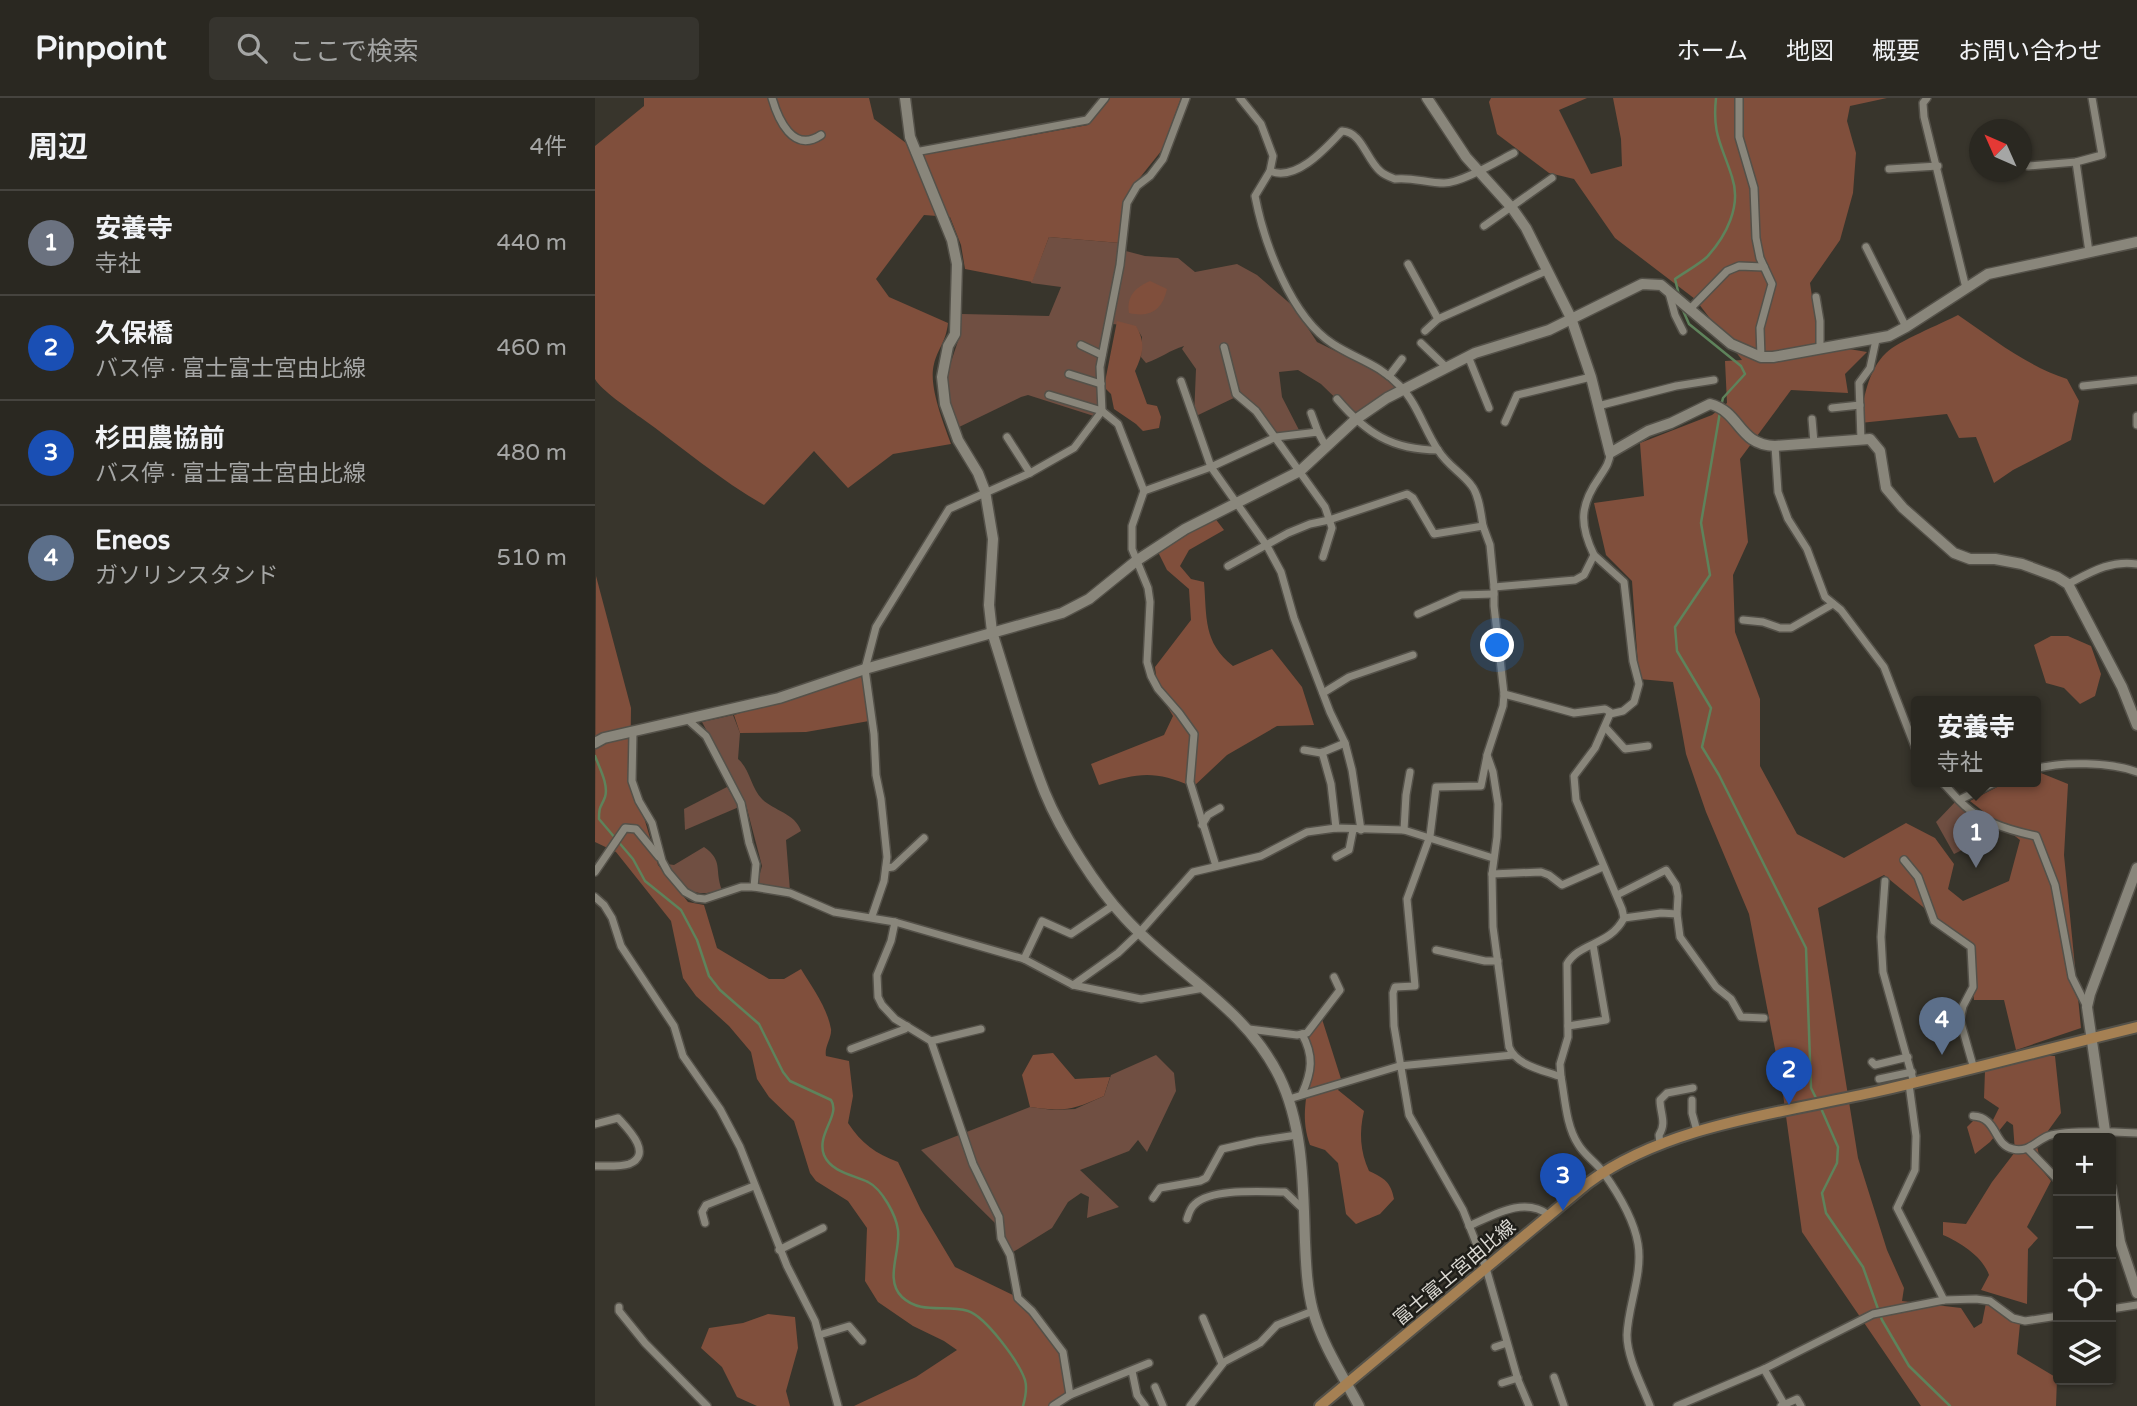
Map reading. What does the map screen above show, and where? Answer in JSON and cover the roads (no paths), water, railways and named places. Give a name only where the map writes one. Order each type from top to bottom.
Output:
[{"type":"main road","name":"富士富士宮由比線","points":[[1320,1406],[1603,1172],[1660,1143],[1697,1131],[1837,1100],[1912,1080],[1974,1069],[2137,1027]]},
{"type":"street","points":[[772,98],[777,117],[790,133],[801,139],[817,138],[821,135]]},
{"type":"street","points":[[905,98],[915,152],[952,240],[957,264],[955,334],[948,346],[942,377],[945,404],[958,440],[978,473],[985,491],[993,539],[989,605],[992,632],[1044,792],[1083,860],[1114,905],[1139,933],[1249,1030],[1278,1074],[1289,1099],[1297,1135],[1306,1266],[1313,1311],[1359,1406]]},
{"type":"street","points":[[915,152],[1087,120],[1105,98]]},
{"type":"street","points":[[872,916],[886,868],[885,833],[865,669],[876,627],[949,509],[1030,473],[1074,448],[1102,411],[1102,355],[1120,265],[1127,203],[1137,186],[1150,176],[1163,159],[1186,98]]},
{"type":"street","points":[[1240,98],[1261,124],[1273,156],[1270,171],[1255,196],[1270,254],[1293,297],[1314,329],[1333,344],[1384,370],[1403,388],[1438,450],[1452,469],[1473,486],[1490,545],[1503,706],[1487,755],[1481,786],[1436,787],[1430,836],[1406,899],[1415,986],[1395,987],[1392,993],[1399,1066],[1409,1115],[1463,1210],[1486,1268],[1526,1405]]},
{"type":"street","points":[[1427,98],[1477,172],[1512,208],[1526,228],[1571,318],[1591,377],[1610,461],[1587,495],[1583,509],[1584,520],[1594,555],[1624,582],[1633,662],[1639,684],[1634,702],[1623,711],[1610,714]]},
{"type":"street","points":[[1739,98],[1739,137],[1754,188],[1756,238],[1772,284],[1760,328],[1761,357]]},
{"type":"street","points":[[1927,98],[1923,103],[1924,117],[1966,288]]},
{"type":"street","points":[[2032,166],[2075,162],[2102,155],[2092,98]]},
{"type":"street","points":[[1270,171],[1286,174],[1317,157],[1342,131],[1350,131],[1356,136],[1381,173],[1395,179],[1447,184],[1514,153]]},
{"type":"street","points":[[2075,162],[2089,252]]},
{"type":"street","points":[[1889,169],[1938,166]]},
{"type":"street","points":[[1484,226],[1552,178]]},
{"type":"street","points":[[595,743],[604,738],[779,698],[865,669],[1069,610],[1089,599],[1136,561],[1185,529],[1300,471],[1355,420],[1403,388],[1468,356],[1549,330],[1642,284],[1661,285],[1731,344],[1761,357],[1876,340],[1906,327],[1988,274],[2137,243]]},
{"type":"street","points":[[1866,247],[1906,327]]},
{"type":"street","points":[[1408,264],[1438,319]]},
{"type":"street","points":[[1688,309],[1734,267],[1764,267]]},
{"type":"street","points":[[1425,331],[1438,319],[1546,271]]},
{"type":"street","points":[[1672,296],[1675,316],[1683,331]]},
{"type":"street","points":[[1816,297],[1820,349]]},
{"type":"street","points":[[1860,440],[1859,383],[1870,368],[1876,340]]},
{"type":"street","points":[[1421,342],[1446,367]]},
{"type":"street","points":[[1081,345],[1102,355]]},
{"type":"street","points":[[1224,348],[1236,394],[1256,411],[1325,508],[1332,528],[1324,557]]},
{"type":"street","points":[[1468,356],[1489,408]]},
{"type":"street","points":[[1389,376],[1402,359]]},
{"type":"street","points":[[1069,374],[1101,384]]},
{"type":"street","points":[[1505,422],[1517,394],[1591,377]]},
{"type":"street","points":[[1598,406],[1676,386],[1714,380]]},
{"type":"street","points":[[2083,386],[2137,380]]},
{"type":"street","points":[[1181,382],[1211,467],[1267,547],[1281,572],[1294,618],[1345,743],[1352,769],[1357,830],[1349,850],[1336,857]]},
{"type":"street","points":[[1049,395],[1102,411],[1118,424],[1144,491],[1132,526],[1132,549],[1148,588],[1150,603],[1147,662],[1158,689],[1194,734],[1190,782],[1216,866]]},
{"type":"street","points":[[1337,399],[1355,420],[1369,431],[1398,446],[1438,450]]},
{"type":"street","points":[[1610,453],[1648,431],[1712,404],[1725,410],[1750,440],[1763,445],[1870,439],[1880,451],[1886,488],[1903,508],[1954,553],[1970,559],[1995,559],[2022,564],[2068,584],[2135,709],[2137,725]]},
{"type":"street","points":[[1832,408],[1860,405]]},
{"type":"street","points":[[1311,413],[1326,447]]},
{"type":"street","points":[[2137,416],[2137,425]]},
{"type":"street","points":[[1812,419],[1814,443]]},
{"type":"street","points":[[1144,491],[1211,467],[1276,437],[1318,432]]},
{"type":"street","points":[[1007,437],[1030,473]]},
{"type":"street","points":[[1775,446],[1778,492],[1808,549],[1825,597],[1841,610],[1884,667],[1911,739]]},
{"type":"street","points":[[1227,566],[1310,524],[1408,495],[1413,498],[1434,534],[1483,526]]},
{"type":"street","points":[[1418,614],[1461,596],[1575,580],[1584,575],[1594,555]]},
{"type":"street","points":[[2068,584],[2103,566],[2116,563],[2137,564]]},
{"type":"street","points":[[1743,621],[1791,628],[1833,604]]},
{"type":"street","points":[[1323,693],[1349,677],[1413,654]]},
{"type":"street","points":[[1504,694],[1574,713],[1605,709],[1610,714]]},
{"type":"street","points":[[1610,714],[1595,748],[1574,776],[1576,800],[1617,895],[1624,918]]},
{"type":"street","points":[[688,720],[706,736],[741,803],[756,864],[754,887]]},
{"type":"street","points":[[1605,727],[1625,749],[1648,746]]},
{"type":"street","points":[[633,732],[632,781],[639,801],[652,823],[662,861]]},
{"type":"street","points":[[1304,750],[1322,752],[1345,743]]},
{"type":"street","points":[[1322,752],[1331,785],[1336,828]]},
{"type":"street","points":[[1487,755],[1493,772],[1498,804],[1492,874],[1493,927],[1509,1047],[1513,1055],[1523,1063],[1561,1077]]},
{"type":"street","points":[[2041,768],[2103,765],[2137,772]]},
{"type":"street","points":[[1405,830],[1410,772]]},
{"type":"street","points":[[1947,787],[1983,819],[2019,833],[2036,836],[2055,885],[2072,977],[2087,1007],[2106,1133]]},
{"type":"street","points":[[1959,800],[1986,787]]},
{"type":"street","points":[[1202,826],[1207,815],[1220,808]]},
{"type":"street","points":[[595,872],[625,828],[636,829],[673,879],[685,892],[696,898],[705,899],[741,887],[790,893],[834,912],[872,916],[1024,959],[1073,985],[1141,999],[1204,988]]},
{"type":"street","points":[[1073,985],[1118,953],[1193,872],[1247,861],[1307,832],[1336,828],[1405,830],[1493,858]]},
{"type":"street","points":[[886,868],[893,867],[924,838]]},
{"type":"street","points":[[1904,860],[1918,877],[1934,921],[1971,947],[1973,987],[1963,1006],[1960,1020],[1974,1069]]},
{"type":"street","points":[[1492,874],[1541,872],[1549,874],[1562,885],[1603,867]]},
{"type":"street","points":[[2087,1007],[2137,868]]},
{"type":"street","points":[[1617,895],[1666,870],[1676,885],[1680,937],[1716,987],[1731,999],[1741,1017],[1764,1018]]},
{"type":"street","points":[[1885,881],[1881,957],[1908,1056],[1916,1136],[1915,1170],[1897,1208],[1944,1300]]},
{"type":"street","points":[[595,897],[612,918],[621,946],[674,1026],[683,1056],[720,1109],[740,1147],[779,1250],[815,1321],[838,1406]]},
{"type":"street","points":[[1024,959],[1042,921],[1071,934],[1114,905]]},
{"type":"street","points":[[1650,1406],[1630,1354],[1627,1335],[1635,1290],[1638,1244],[1627,1211],[1603,1172],[1578,1144],[1571,1127],[1560,1065],[1568,1037],[1567,964],[1572,956],[1605,940],[1624,918],[1661,913],[1677,914]]},
{"type":"street","points":[[895,922],[891,941],[877,975],[878,997],[895,1019],[930,1041],[973,1164],[999,1217],[1001,1238],[1010,1255],[1018,1298],[1032,1311],[1063,1352],[1070,1395]]},
{"type":"street","points":[[1568,1026],[1606,1020],[1593,945]]},
{"type":"street","points":[[1436,950],[1485,961],[1498,961]]},
{"type":"street","points":[[1249,1030],[1307,1033],[1340,990],[1334,977]]},
{"type":"street","points":[[851,1049],[907,1026]]},
{"type":"street","points":[[930,1041],[981,1029]]},
{"type":"street","points":[[1302,1034],[1312,1058],[1310,1077],[1302,1094]]},
{"type":"street","points":[[1289,1099],[1399,1066],[1513,1055]]},
{"type":"street","points":[[1872,1062],[1875,1065],[1908,1056]]},
{"type":"street","points":[[1879,1079],[1912,1080]]},
{"type":"street","points":[[1660,1143],[1659,1135],[1663,1128],[1660,1100],[1667,1093],[1693,1088]]},
{"type":"street","points":[[1692,1100],[1692,1114],[1697,1131]]},
{"type":"street","points":[[1973,1116],[1981,1116],[1989,1121],[2000,1140],[2012,1149],[2028,1149],[2053,1136]]},
{"type":"street","points":[[595,1124],[618,1118],[636,1137],[639,1151],[637,1158],[629,1164],[595,1166]]},
{"type":"street","points":[[2116,1134],[2137,1133]]},
{"type":"street","points":[[1153,1198],[1160,1188],[1206,1178],[1222,1149],[1297,1135]]},
{"type":"street","points":[[2028,1149],[2053,1175]]},
{"type":"street","points":[[705,1223],[702,1212],[706,1205],[754,1186]]},
{"type":"street","points":[[1187,1219],[1192,1206],[1200,1200],[1247,1192],[1285,1192],[1304,1211]]},
{"type":"street","points":[[2112,1196],[2120,1242],[2137,1293]]},
{"type":"street","points":[[1469,1226],[1513,1208],[1540,1208],[1549,1215]]},
{"type":"street","points":[[779,1250],[823,1228]]},
{"type":"street","points":[[2116,1238],[2120,1242]]},
{"type":"street","points":[[1677,1406],[1764,1369],[1873,1314],[1888,1310],[1944,1300],[1990,1301],[2013,1318],[2025,1321],[2053,1317]]},
{"type":"street","points":[[2116,1308],[2137,1305]]},
{"type":"street","points":[[619,1307],[619,1311],[645,1343],[707,1406]]},
{"type":"street","points":[[1190,1406],[1222,1364],[1260,1343],[1277,1325],[1313,1311]]},
{"type":"street","points":[[1203,1318],[1222,1364]]},
{"type":"street","points":[[819,1335],[849,1326],[862,1341]]},
{"type":"street","points":[[1495,1348],[1507,1343]]},
{"type":"street","points":[[1053,1406],[1070,1395],[1149,1363]]},
{"type":"street","points":[[1764,1369],[1782,1405],[1797,1399],[1801,1406]]},
{"type":"street","points":[[1132,1371],[1137,1395],[1145,1406]]},
{"type":"street","points":[[1555,1377],[1564,1406]]},
{"type":"street","points":[[1502,1383],[1518,1378]]},
{"type":"street","points":[[1155,1387],[1163,1406]]},
{"type":"waterway","points":[[1679,295],[1675,279],[1707,257],[1726,230],[1733,210],[1735,188],[1717,131],[1716,98]]},
{"type":"waterway","points":[[1682,308],[1689,324],[1741,366],[1745,374],[1723,398],[1721,406]]},
{"type":"waterway","points":[[1720,412],[1701,523],[1710,575],[1675,627],[1677,651],[1711,708],[1702,747],[1719,775],[1806,948],[1811,1088],[1817,1100]]},
{"type":"waterway","points":[[595,756],[606,787],[599,819],[633,859],[645,881],[681,910],[697,940],[709,976],[720,990],[759,1024],[790,1081],[831,1100],[833,1112],[823,1140],[824,1155],[837,1169],[873,1185],[891,1210],[898,1230],[894,1274],[897,1290],[902,1297],[917,1306],[960,1309],[984,1322],[1022,1372],[1026,1386],[1023,1406]]},
{"type":"waterway","points":[[1820,1106],[1838,1147],[1837,1163],[1822,1193],[1826,1213],[1863,1267],[1882,1320],[1909,1366],[1950,1406]]},
{"type":"place","name":"安養寺","points":[[1976,868]]},
{"type":"place","name":"Eneos","points":[[1942,1055]]},
{"type":"place","name":"久保橋","points":[[1789,1105]]},
{"type":"place","name":"杉田農協前","points":[[1563,1211]]}]
